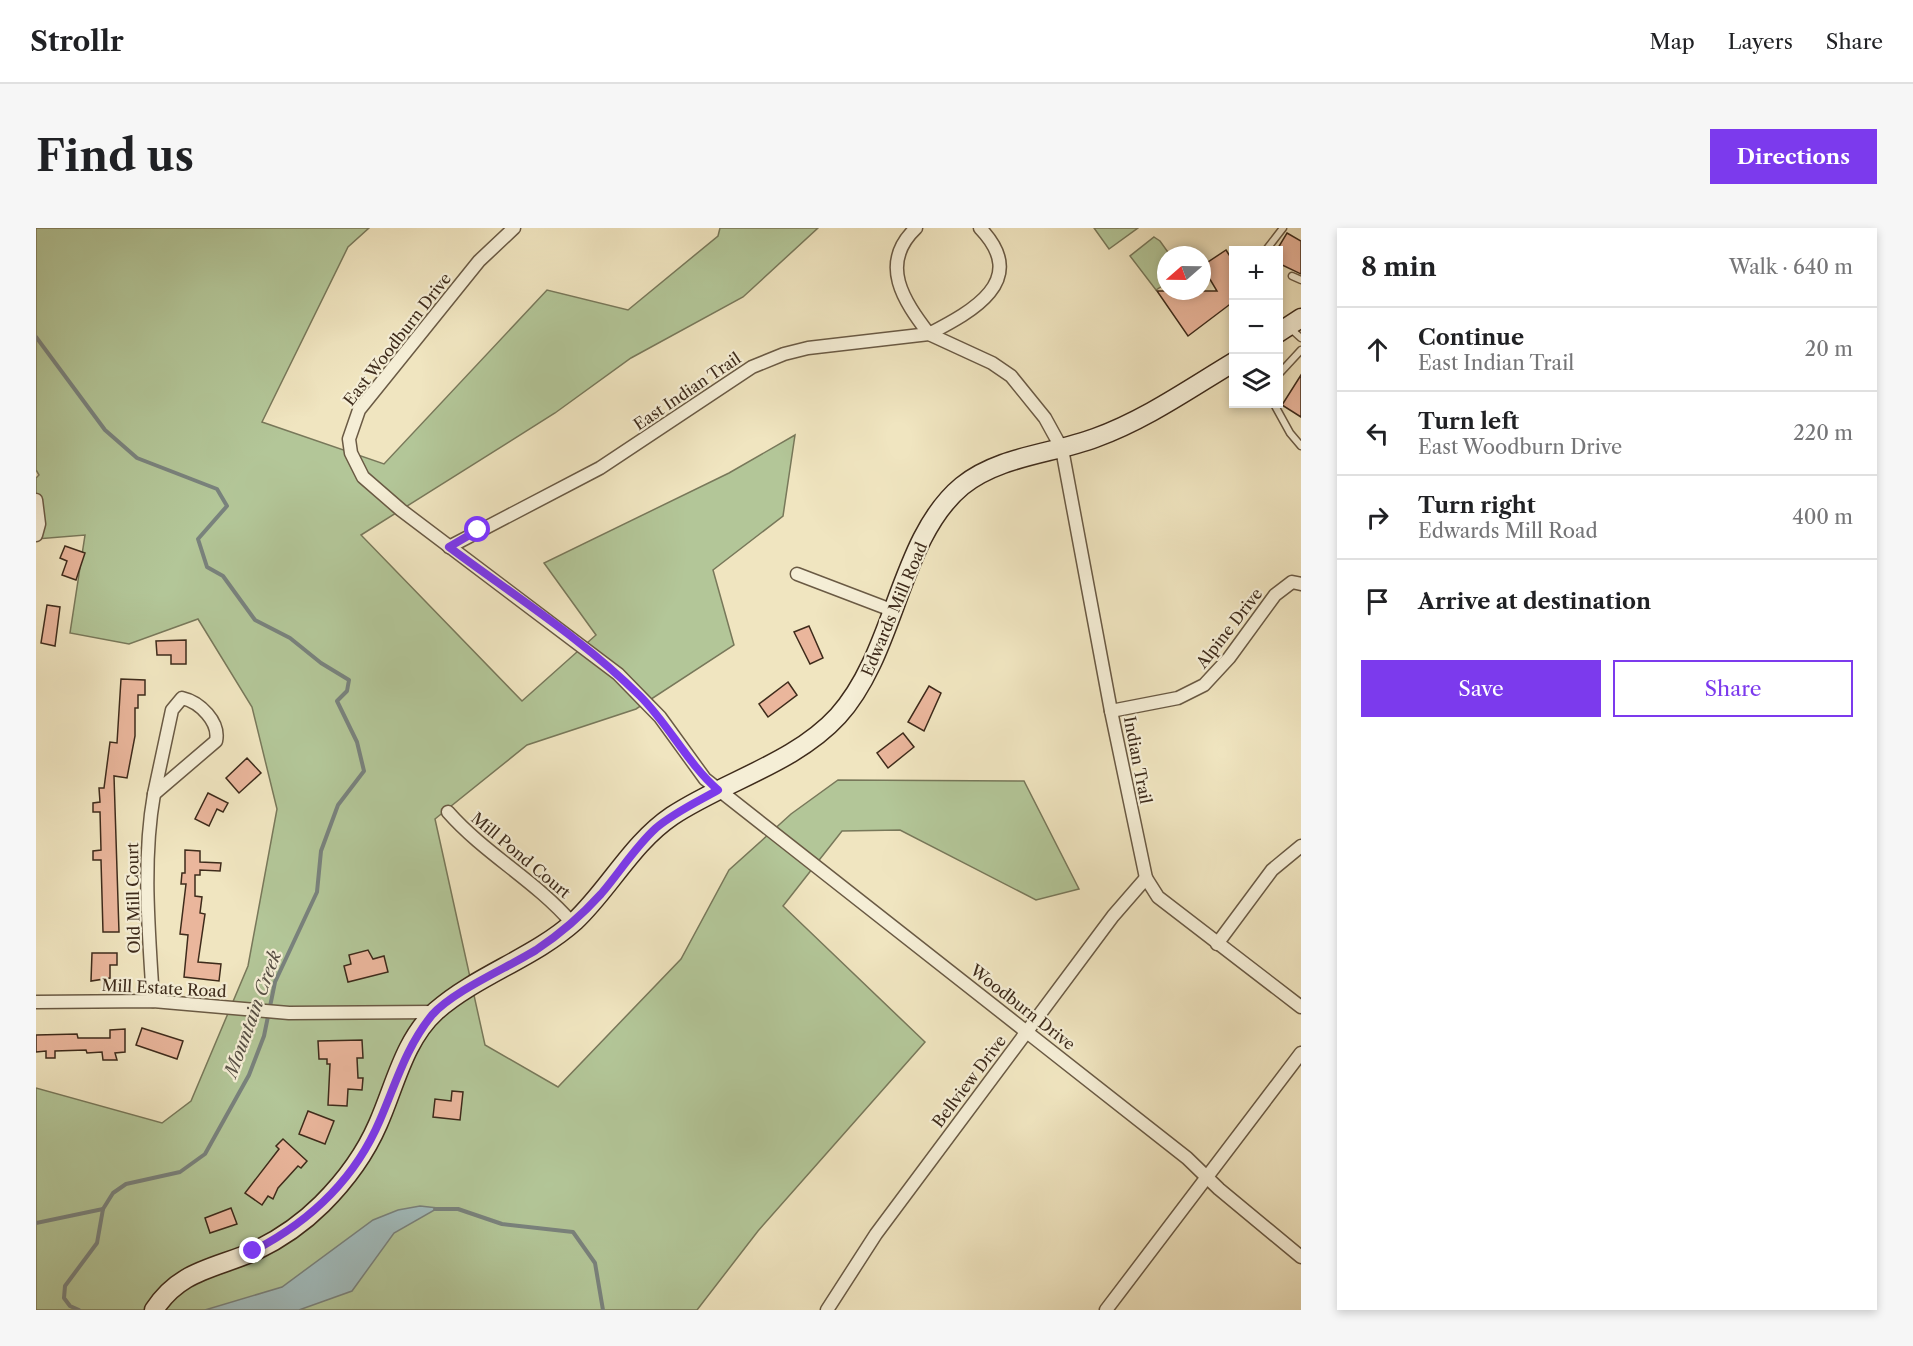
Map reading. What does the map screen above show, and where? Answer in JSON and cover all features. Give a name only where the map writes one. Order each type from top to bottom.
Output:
[{"type":"street","name":"East Woodburn Drive","points":[[514,228],[479,261],[359,410],[351,428],[351,453],[363,477],[449,547],[618,674],[660,717],[705,779],[718,790]]},
{"type":"street","points":[[916,228],[902,245],[896,267],[899,283],[910,309],[929,334],[992,363],[1011,376],[1045,418],[1062,449]]},
{"type":"street","points":[[929,334],[971,312],[981,304],[994,286],[998,271],[996,252],[980,228]]},
{"type":"street","name":"East Indian Trail","points":[[449,547],[600,468],[763,362],[808,348],[929,334]]},
{"type":"street","name":"Edwards Mill Road","points":[[154,1310],[162,1297],[186,1277],[278,1239],[322,1204],[354,1166],[368,1144],[407,1052],[435,1012],[537,949],[572,923],[601,894],[655,829],[675,814],[805,743],[836,718],[866,678],[931,523],[955,492],[994,468],[1062,449],[1135,421],[1229,364]]},
{"type":"street","name":"Indian Trail","points":[[1062,449],[1111,711],[1146,878],[1158,897],[1301,1007]]},
{"type":"street","points":[[36,500],[39,524],[36,535]]},
{"type":"street","points":[[797,574],[894,611]]},
{"type":"street","name":"Alpine Drive","points":[[1111,711],[1178,698],[1204,685],[1229,658],[1275,595],[1292,582],[1301,584]]},
{"type":"street","name":"Old Mill Court","points":[[153,1001],[147,862],[148,825],[154,794],[172,710],[182,698],[190,699],[216,725],[216,741],[154,794]]},
{"type":"street","name":"Woodburn Drive","points":[[718,790],[1187,1158],[1206,1177],[1301,1257]]},
{"type":"street","name":"Mill Pond Court","points":[[448,812],[475,840],[559,908],[572,923]]},
{"type":"street","points":[[1217,944],[1272,870],[1301,846]]},
{"type":"street","name":"Bellview Drive","points":[[827,1310],[876,1234],[1113,916],[1146,878]]},
{"type":"street","name":"Mill Estate Road","points":[[36,1002],[153,1001],[288,1013],[435,1012]]},
{"type":"street","points":[[1106,1310],[1301,1053]]},
{"type":"lane","points":[[1269,246],[1283,228]]},
{"type":"lane","points":[[1293,276],[1301,280]]},
{"type":"lane","points":[[1283,370],[1301,350]]},
{"type":"lane","points":[[1276,408],[1290,434],[1301,446]]},
{"type":"green space","points":[[36,228],[369,228],[348,247],[262,422],[384,464],[547,290],[628,310],[718,236],[720,228],[818,228],[743,297],[631,358],[555,413],[361,535],[522,701],[596,635],[544,563],[729,473],[795,435],[783,516],[713,570],[734,645],[636,709],[527,745],[435,819],[485,1045],[558,1087],[681,959],[729,870],[791,814],[838,780],[1024,781],[1079,889],[1036,900],[900,830],[842,831],[783,906],[925,1042],[758,1231],[697,1310],[36,1310],[36,1088],[162,1123],[191,1101],[248,966],[277,809],[252,707],[198,619],[129,644],[70,633],[85,535],[36,539],[36,478],[39,475],[36,470]]},
{"type":"green space","points":[[1094,228],[1138,228],[1109,249]]},
{"type":"green space","points":[[1154,237],[1160,241],[1164,246],[1157,246],[1157,289],[1156,290],[1130,256]]},
{"type":"water","points":[[420,1206],[438,1208],[394,1233],[352,1291],[299,1310],[205,1310],[282,1287],[373,1220],[398,1210]]},
{"type":"building","points":[[1287,233],[1301,241],[1301,274],[1283,265],[1283,246],[1279,246]]},
{"type":"building","points":[[1226,250],[1229,255],[1229,305],[1188,336],[1163,300],[1211,300],[1211,291],[1217,291],[1211,281],[1211,260]]},
{"type":"building","points":[[1301,375],[1301,417],[1283,403]]},
{"type":"building","points":[[65,546],[85,553],[76,580],[62,575],[67,561],[60,558]]},
{"type":"building","points":[[47,605],[60,607],[55,646],[41,643]]},
{"type":"building","points":[[809,626],[823,658],[810,664],[794,632]]},
{"type":"building","points":[[186,640],[186,664],[171,664],[171,655],[157,655],[156,641]]},
{"type":"building","points":[[121,679],[145,680],[145,695],[138,695],[138,708],[135,708],[135,736],[127,778],[114,776],[119,932],[103,932],[101,860],[93,860],[93,851],[101,850],[100,812],[93,812],[93,803],[100,802],[99,788],[104,788],[110,742],[117,743]]},
{"type":"building","points":[[788,682],[797,695],[768,717],[759,704]]},
{"type":"building","points":[[929,686],[941,693],[924,731],[908,722]]},
{"type":"building","points":[[903,733],[914,747],[888,768],[877,753]]},
{"type":"building","points":[[247,758],[261,773],[239,793],[226,778]]},
{"type":"building","points":[[208,793],[228,803],[223,812],[217,809],[209,826],[195,819]]},
{"type":"building","points":[[185,850],[200,851],[200,862],[221,863],[220,871],[200,870],[200,875],[195,875],[195,896],[202,897],[200,913],[205,914],[198,962],[221,964],[219,981],[184,977],[188,935],[180,934],[186,884],[181,884],[182,873],[185,873]]},
{"type":"building","points":[[368,950],[373,959],[384,956],[388,972],[348,982],[344,966],[351,964],[349,955]]},
{"type":"building","points":[[92,953],[117,953],[117,965],[110,965],[110,978],[91,981]]},
{"type":"building","points":[[142,1028],[183,1041],[177,1059],[136,1045]]},
{"type":"building","points":[[125,1029],[125,1052],[115,1053],[117,1060],[103,1060],[102,1052],[87,1053],[86,1050],[55,1051],[55,1058],[46,1058],[46,1051],[36,1052],[36,1035],[77,1034],[78,1038],[110,1038],[110,1030]]},
{"type":"building","points":[[362,1040],[363,1058],[357,1058],[358,1078],[363,1078],[362,1090],[348,1089],[347,1106],[328,1105],[330,1064],[327,1064],[327,1059],[319,1059],[318,1041]]},
{"type":"building","points":[[452,1091],[463,1092],[460,1120],[433,1117],[435,1099],[451,1101]]},
{"type":"building","points":[[308,1111],[334,1121],[325,1144],[299,1134]]},
{"type":"building","points":[[283,1139],[307,1161],[301,1168],[298,1166],[278,1188],[273,1199],[268,1196],[262,1205],[245,1193],[279,1149],[276,1146]]},
{"type":"building","points":[[231,1208],[237,1224],[210,1233],[205,1218]]},
{"type":"waterway","name":"Mountain Creek","points":[[36,337],[105,430],[137,458],[217,489],[227,506],[198,539],[207,567],[223,576],[255,620],[290,638],[321,663],[349,680],[347,691],[337,701],[357,742],[364,771],[338,805],[321,851],[317,892],[275,982],[264,1036],[249,1075],[205,1154],[180,1172],[126,1184],[113,1193],[103,1209],[97,1243],[65,1286],[64,1298],[70,1306],[79,1310]]},
{"type":"waterway","points":[[36,1223],[103,1209]]},
{"type":"waterway","name":"Mountain Creek","points":[[435,1209],[458,1209],[502,1224],[573,1232],[595,1263],[603,1310]]},
{"type":"route","points":[[253,1251],[278,1239],[308,1217],[337,1188],[354,1166],[380,1120],[407,1052],[418,1033],[435,1012],[458,995],[537,949],[572,923],[601,894],[655,829],[675,814],[718,790],[705,779],[660,717],[618,674],[449,547],[478,530]]}]
